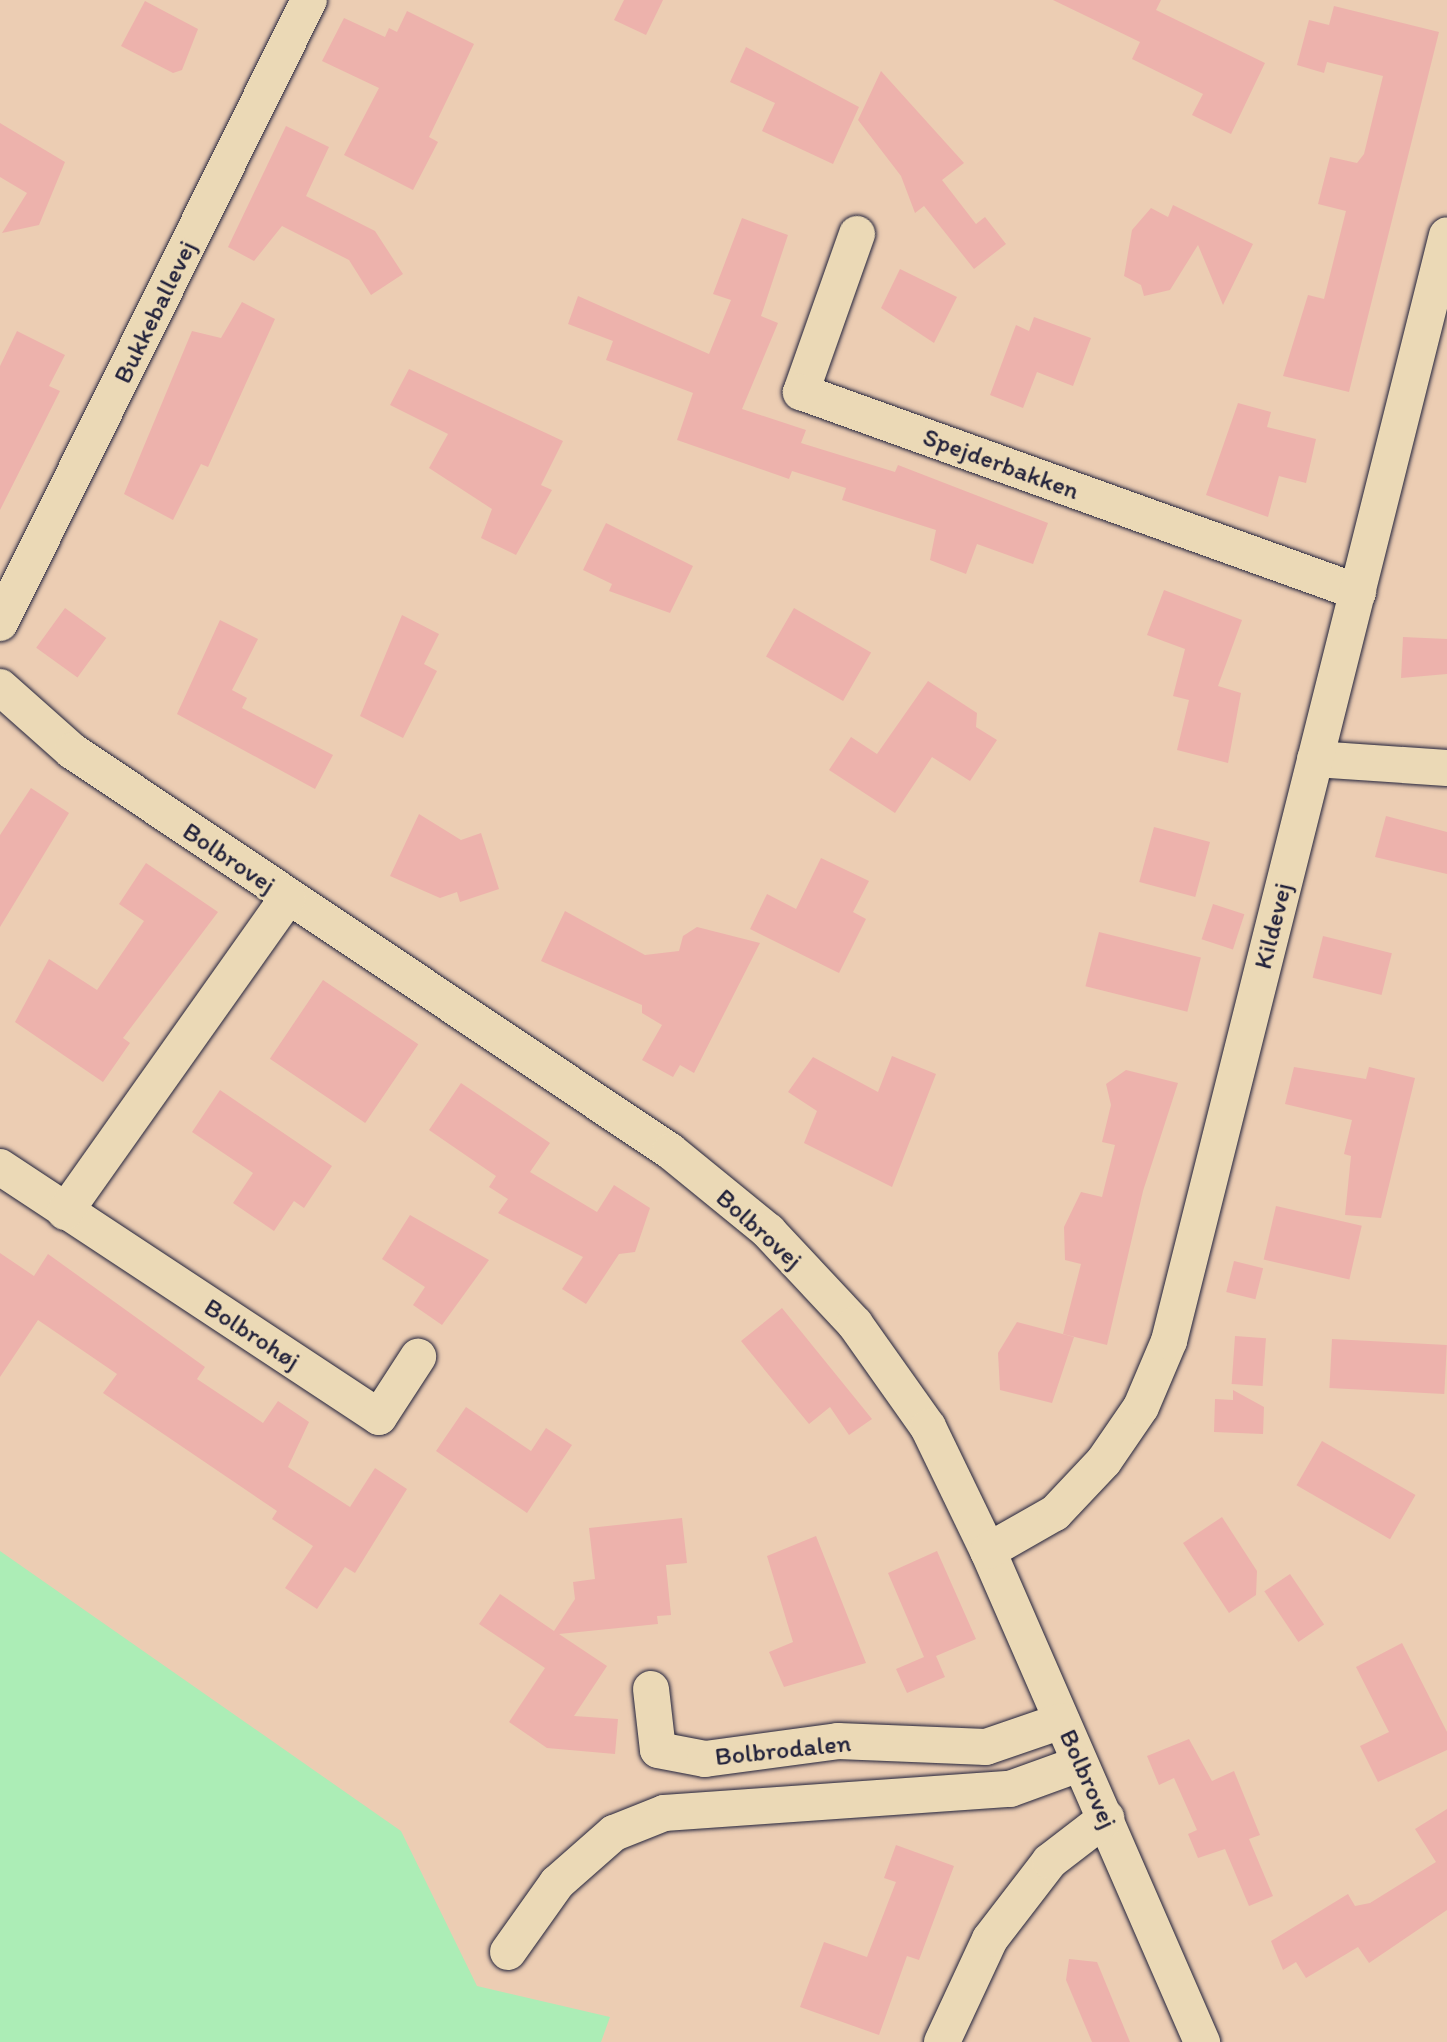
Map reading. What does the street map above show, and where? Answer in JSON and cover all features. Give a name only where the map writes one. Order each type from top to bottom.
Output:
[{"type":"street","name":"Bukkeballevej","points":[[0,623],[309,0]]},
{"type":"street","name":"Spejderbakken","points":[[857,234],[801,392],[1358,592]]},
{"type":"street","name":"Kildevej","points":[[988,1551],[1055,1513],[1104,1461],[1141,1407],[1169,1341],[1447,235]]},
{"type":"street","name":"Bolbrovej","points":[[0,687],[72,751],[287,898],[670,1151],[768,1231],[855,1324],[928,1427],[988,1551],[1202,2042]]},
{"type":"street","points":[[1315,759],[1447,768]]},
{"type":"street","points":[[65,1212],[287,898]]},
{"type":"street","name":"Bolbrohøj","points":[[0,1167],[379,1417],[418,1357]]},
{"type":"street","name":"Bolbrodalen","points":[[651,1689],[658,1750],[705,1759],[838,1741],[986,1747],[1062,1721]]},
{"type":"street","points":[[508,1952],[557,1883],[614,1833],[664,1813],[1010,1789],[1079,1764]]},
{"type":"street","points":[[942,2042],[990,1939],[1050,1861],[1106,1818]]},
{"type":"green space","points":[[0,1551],[401,1831],[477,1986],[610,2017],[601,2042],[0,2042]]},
{"type":"building","points":[[624,0],[663,0],[646,35],[614,20]]},
{"type":"building","points":[[1053,0],[1161,0],[1156,10],[1265,63],[1231,134],[1192,115],[1203,94],[1132,59],[1140,42]]},
{"type":"building","points":[[145,1],[198,29],[182,70],[173,73],[121,46]]},
{"type":"building","points":[[1334,6],[1439,32],[1349,392],[1283,376],[1308,295],[1324,299],[1346,211],[1318,204],[1330,157],[1357,163],[1364,154],[1383,76],[1327,62],[1324,73],[1297,65],[1309,20],[1329,25]]},
{"type":"building","points":[[407,11],[474,44],[429,137],[438,142],[413,190],[344,155],[379,88],[322,61],[344,18],[385,37],[389,28],[397,32]]},
{"type":"building","points":[[746,47],[859,107],[833,164],[762,131],[775,103],[730,82]]},
{"type":"building","points":[[881,71],[964,163],[942,180],[976,224],[985,217],[1006,244],[974,269],[924,206],[915,213],[901,176],[858,120]]},
{"type":"building","points":[[0,123],[65,162],[39,225],[2,233],[27,193],[0,177]]},
{"type":"building","points":[[286,126],[329,147],[306,196],[375,231],[403,274],[371,295],[349,260],[282,226],[254,261],[228,247]]},
{"type":"building","points":[[1173,205],[1253,244],[1223,305],[1198,245],[1170,290],[1144,296],[1141,285],[1124,276],[1132,230],[1151,208],[1168,217]]},
{"type":"building","points":[[742,218],[788,235],[761,316],[778,323],[742,409],[806,430],[801,443],[895,472],[898,465],[1048,523],[1033,564],[977,544],[966,574],[930,560],[936,530],[842,500],[846,488],[792,471],[789,479],[677,440],[693,393],[606,360],[613,341],[568,324],[578,296],[709,354],[731,300],[713,294]]},
{"type":"building","points":[[900,269],[957,297],[934,343],[881,308]]},
{"type":"building","points":[[242,302],[275,319],[208,467],[201,464],[173,520],[124,494],[192,331],[221,338]]},
{"type":"building","points":[[1034,317],[1091,338],[1073,386],[1037,372],[1023,408],[990,395],[1016,325],[1029,331]]},
{"type":"building","points":[[17,331],[65,355],[49,386],[60,391],[0,510],[0,366]]},
{"type":"building","points":[[409,369],[563,441],[541,485],[552,490],[516,555],[481,538],[492,509],[429,468],[448,434],[390,405]]},
{"type":"building","points":[[1238,403],[1271,412],[1267,427],[1316,439],[1306,483],[1279,476],[1268,517],[1206,495]]},
{"type":"building","points":[[606,523],[693,566],[670,613],[609,591],[612,584],[583,570]]},
{"type":"building","points":[[1164,590],[1242,620],[1218,686],[1241,693],[1228,763],[1177,750],[1189,700],[1173,696],[1185,649],[1147,635]]},
{"type":"building","points":[[65,608],[106,638],[77,678],[36,648]]},
{"type":"building","points":[[794,608],[871,652],[843,701],[766,656]]},
{"type":"building","points":[[402,615],[439,634],[424,664],[437,671],[403,738],[360,716]]},
{"type":"building","points":[[220,620],[258,639],[232,690],[247,698],[242,708],[333,755],[315,789],[177,714]]},
{"type":"building","points":[[1403,637],[1447,639],[1447,674],[1401,678]]},
{"type":"building","points":[[928,681],[977,713],[976,727],[997,740],[970,781],[932,757],[895,813],[829,770],[851,737],[877,754]]},
{"type":"building","points":[[31,788],[69,813],[0,927],[0,835]]},
{"type":"building","points":[[419,814],[461,840],[481,833],[499,889],[460,902],[457,892],[440,898],[390,876]]},
{"type":"building","points":[[1386,816],[1447,832],[1447,874],[1375,857]]},
{"type":"building","points":[[1154,827],[1210,842],[1195,897],[1139,882]]},
{"type":"building","points":[[821,858],[869,881],[853,912],[866,919],[839,973],[750,929],[767,894],[796,909]]},
{"type":"building","points":[[146,863],[218,912],[123,1038],[130,1043],[103,1082],[15,1022],[49,959],[97,990],[144,921],[119,904]]},
{"type":"building","points":[[1213,904],[1244,914],[1233,949],[1202,939]]},
{"type":"building","points":[[565,911],[645,955],[679,951],[683,936],[697,927],[760,943],[694,1073],[680,1065],[673,1077],[642,1060],[662,1025],[642,1013],[642,1005],[541,961]]},
{"type":"building","points":[[1099,932],[1201,957],[1187,1012],[1085,986]]},
{"type":"building","points":[[1323,936],[1392,953],[1381,995],[1313,978]]},
{"type":"building","points":[[323,980],[418,1044],[365,1123],[270,1059]]},
{"type":"building","points":[[892,1056],[936,1074],[892,1187],[804,1143],[817,1111],[788,1092],[813,1057],[878,1092]]},
{"type":"building","points":[[1294,1067],[1366,1079],[1369,1067],[1415,1078],[1381,1218],[1345,1215],[1351,1156],[1344,1154],[1352,1120],[1285,1104]]},
{"type":"building","points":[[1126,1070],[1178,1083],[1143,1191],[1107,1345],[1063,1334],[1081,1264],[1065,1260],[1064,1227],[1081,1192],[1102,1197],[1115,1145],[1102,1142],[1111,1105],[1106,1084]]},
{"type":"building","points":[[461,1083],[550,1143],[530,1172],[597,1212],[614,1185],[650,1208],[635,1252],[619,1254],[586,1304],[562,1289],[583,1257],[498,1213],[508,1199],[489,1187],[496,1176],[429,1130]]},
{"type":"building","points":[[220,1090],[332,1166],[304,1208],[294,1201],[274,1231],[233,1203],[253,1173],[192,1132]]},
{"type":"building","points":[[1276,1206],[1362,1226],[1349,1279],[1264,1260]]},
{"type":"building","points":[[410,1215],[489,1260],[442,1325],[413,1305],[425,1287],[382,1259]]},
{"type":"building","points":[[0,1253],[34,1276],[48,1254],[205,1367],[197,1379],[263,1423],[278,1401],[309,1422],[288,1467],[350,1507],[375,1468],[407,1489],[355,1573],[345,1567],[317,1609],[285,1588],[313,1546],[272,1519],[277,1511],[103,1393],[117,1374],[38,1320],[0,1377]]},
{"type":"building","points":[[1234,1261],[1263,1268],[1255,1299],[1226,1292]]},
{"type":"building","points":[[782,1308],[872,1419],[849,1435],[830,1407],[809,1424],[741,1341]]},
{"type":"building","points":[[1017,1322],[1074,1337],[1052,1403],[1000,1390],[998,1353]]},
{"type":"building","points":[[1235,1336],[1266,1338],[1263,1386],[1232,1384]]},
{"type":"building","points":[[1332,1339],[1447,1345],[1444,1394],[1329,1388]]},
{"type":"building","points":[[1233,1390],[1264,1407],[1263,1434],[1214,1432],[1215,1399],[1233,1400]]},
{"type":"building","points":[[466,1407],[531,1451],[546,1428],[572,1445],[527,1513],[436,1451]]},
{"type":"building","points":[[1322,1441],[1416,1495],[1390,1539],[1296,1485]]},
{"type":"building","points":[[1222,1517],[1257,1571],[1256,1595],[1229,1613],[1183,1543]]},
{"type":"building","points":[[682,1518],[687,1563],[666,1565],[671,1615],[657,1616],[658,1624],[559,1634],[607,1666],[574,1716],[618,1719],[615,1754],[547,1748],[509,1722],[545,1668],[479,1624],[500,1594],[554,1631],[575,1599],[573,1582],[595,1579],[589,1528]]},
{"type":"building","points":[[816,1536],[866,1663],[784,1687],[769,1652],[793,1642],[767,1556]]},
{"type":"building","points":[[937,1551],[976,1639],[936,1656],[945,1677],[907,1693],[896,1669],[924,1657],[888,1573]]},
{"type":"building","points":[[1290,1574],[1324,1625],[1298,1642],[1264,1591]]},
{"type":"building","points":[[1402,1643],[1447,1732],[1447,1750],[1378,1782],[1360,1746],[1389,1732],[1356,1667]]},
{"type":"building","points":[[1189,1739],[1212,1781],[1234,1771],[1260,1835],[1249,1839],[1273,1896],[1249,1906],[1225,1849],[1198,1858],[1188,1834],[1197,1830],[1174,1778],[1159,1785],[1147,1756]]},
{"type":"building","points":[[1447,1809],[1447,1910],[1369,1963],[1358,1947],[1306,1978],[1296,1962],[1283,1970],[1271,1941],[1348,1894],[1355,1906],[1370,1903],[1436,1862],[1415,1829]]},
{"type":"building","points":[[896,1845],[954,1866],[919,1960],[907,1956],[879,2035],[800,2007],[824,1942],[867,1957],[896,1882],[884,1878]]},
{"type":"building","points":[[1069,1959],[1097,1962],[1130,2042],[1092,2042],[1066,1980]]}]
